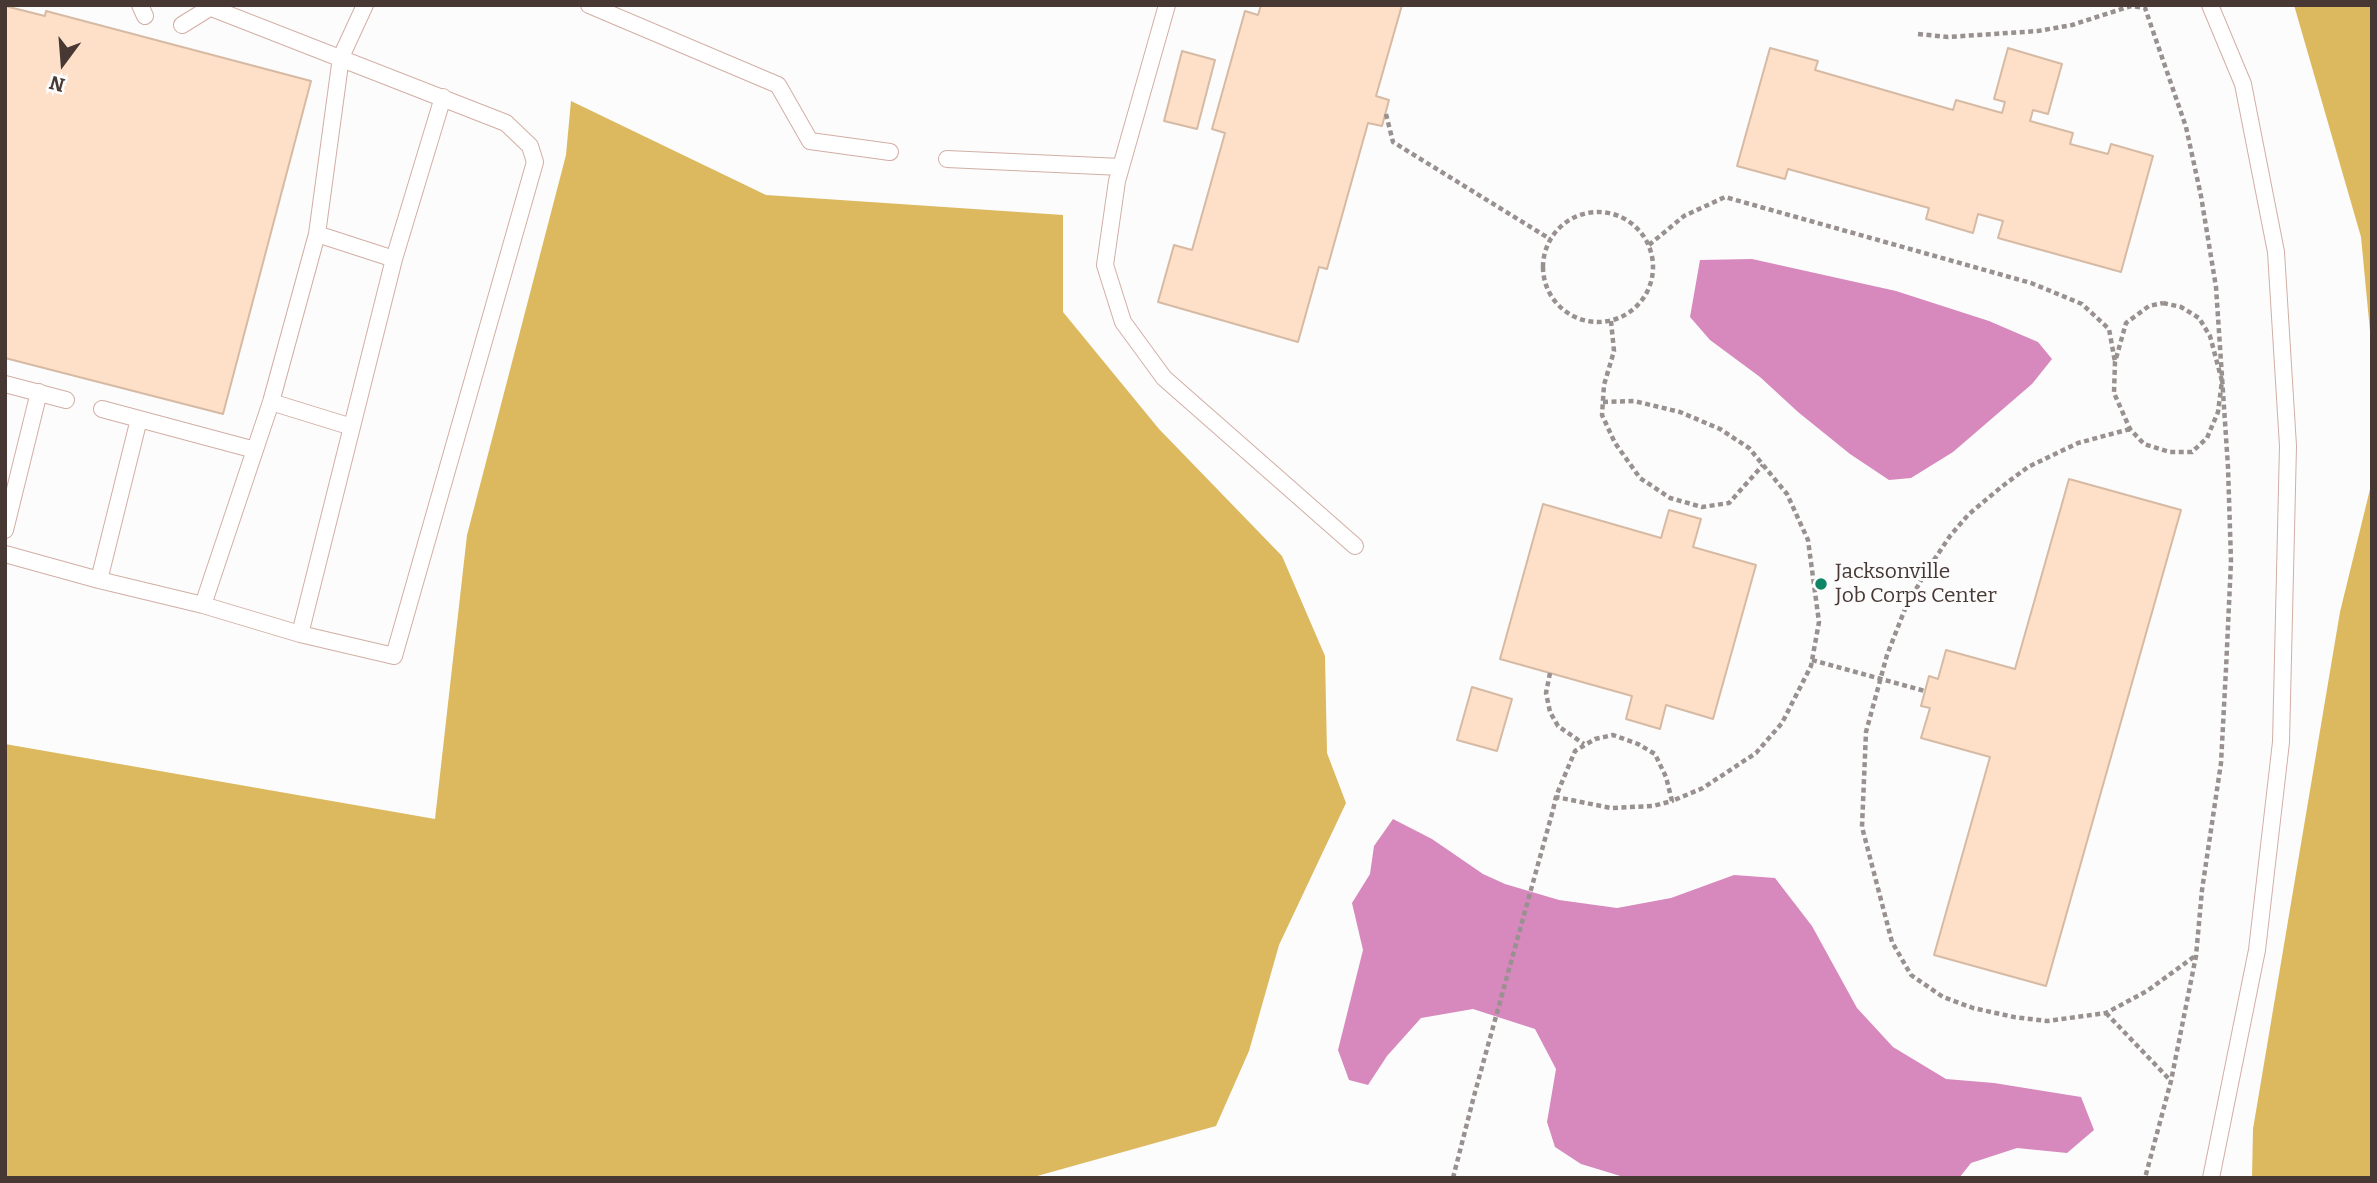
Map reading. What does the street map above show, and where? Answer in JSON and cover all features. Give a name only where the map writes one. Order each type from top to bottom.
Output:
[{"type":"lane","points":[[203,606],[271,402],[317,234],[341,57],[365,5]]},
{"type":"lane","points":[[589,5],[629,13],[778,85],[810,141],[890,152]]},
{"type":"lane","points":[[1167,5],[1121,167],[1105,265],[1123,322],[1164,378],[1355,546]]},
{"type":"lane","points":[[2210,5],[2243,84],[2276,252],[2288,446],[2281,743],[2257,950],[2211,1178]]},
{"type":"lane","points":[[5,554],[300,634],[394,656],[535,162],[530,146],[506,123],[207,6],[182,25]]},
{"type":"lane","points":[[300,634],[394,259],[443,97]]},
{"type":"lane","points":[[947,159],[1121,167]]},
{"type":"lane","points":[[317,234],[394,259]]},
{"type":"lane","points":[[5,384],[66,400]]},
{"type":"lane","points":[[5,530],[39,393]]},
{"type":"lane","points":[[271,402],[352,427]]},
{"type":"lane","points":[[102,409],[254,450]]},
{"type":"lane","points":[[99,580],[139,419]]},
{"type":"path","points":[[1918,34],[1948,37],[2038,31],[2072,25],[2131,6],[2145,8],[2186,127],[2201,196],[2216,287],[2228,467],[2231,561],[2221,763],[2202,890],[2196,956],[2171,1081],[2145,1178]]},
{"type":"path","points":[[1385,114],[1393,142],[1550,239]]},
{"type":"path","points":[[1649,245],[1684,216],[1725,197],[2031,283],[2082,304],[2109,329],[2115,362],[2114,393],[2130,429],[2144,444],[2170,452],[2192,452],[2207,438],[2218,412],[2222,381],[2210,336],[2199,317],[2181,307],[2163,303],[2149,306],[2126,323],[2115,362]]},
{"type":"path","points":[[1595,212],[1613,214],[1630,222],[1643,234],[1649,245],[1654,268],[1651,286],[1642,302],[1628,314],[1611,321],[1593,322],[1575,317],[1560,307],[1549,292],[1543,275],[1544,256],[1550,239],[1562,225],[1577,215],[1595,212]]},
{"type":"path","points":[[1611,321],[1614,351],[1605,384],[1602,415],[1615,443],[1640,478],[1670,498],[1702,507],[1730,503],[1763,465]]},
{"type":"path","points":[[1556,797],[1611,808],[1653,806],[1703,788],[1756,753],[1782,723],[1812,660],[1819,622],[1808,540],[1787,494],[1749,448],[1720,429],[1680,412],[1634,401],[1603,401]]},
{"type":"path","points":[[2130,429],[2078,443],[2028,467],[1968,515],[1950,536],[1905,609],[1880,678],[1866,732],[1862,827],[1892,942],[1911,975],[1942,997],[1973,1009],[2047,1021],[2106,1013],[2147,991],[2196,956]]},
{"type":"path","points":[[1812,660],[1925,691]]},
{"type":"path","points":[[1550,673],[1546,693],[1550,712],[1558,726],[1584,744]]},
{"type":"path","points":[[1453,1178],[1556,797],[1576,751],[1595,738],[1613,735],[1638,744],[1654,754],[1667,777],[1672,801]]},
{"type":"path","points":[[2106,1013],[2171,1081]]},
{"type":"shaded area","points":[[2294,5],[2372,5],[2372,352],[2361,237]]},
{"type":"shaded area","points":[[571,101],[766,195],[1063,215],[1063,312],[1159,429],[1282,556],[1325,656],[1327,753],[1346,803],[1279,945],[1249,1051],[1216,1126],[1030,1178],[5,1178],[5,744],[435,819],[467,535],[566,155]]},
{"type":"shaded area","points":[[1752,259],[1896,291],[1989,321],[2038,342],[2052,359],[2032,384],[1953,452],[1911,478],[1889,480],[1850,454],[1760,377],[1710,340],[1690,317],[1700,260]]},
{"type":"shaded area","points":[[2372,481],[2372,1178],[2252,1178],[2253,1129],[2340,612]]},
{"type":"shaded area","points":[[1393,819],[1432,839],[1483,874],[1505,884],[1559,900],[1617,908],[1671,898],[1734,875],[1775,878],[1812,926],[1857,1008],[1893,1047],[1946,1079],[1994,1083],[2081,1097],[2094,1130],[2067,1153],[2017,1148],[1971,1163],[1959,1178],[1627,1178],[1581,1164],[1555,1147],[1547,1122],[1556,1069],[1535,1029],[1473,1009],[1421,1018],[1387,1056],[1368,1085],[1349,1080],[1338,1050],[1363,950],[1352,903],[1370,874],[1374,846]]},
{"type":"building","points":[[1261,5],[1402,5],[1376,96],[1389,100],[1382,126],[1368,123],[1327,269],[1319,267],[1298,342],[1158,302],[1174,245],[1192,250],[1225,133],[1212,129],[1245,11],[1258,15]]},
{"type":"building","points":[[5,6],[45,16],[46,11],[311,81],[223,414],[5,358]]},
{"type":"building","points":[[1770,48],[1818,61],[1815,70],[1953,110],[1956,100],[2002,113],[2005,102],[1994,99],[2008,48],[2062,64],[2048,114],[2033,110],[2030,121],[2073,133],[2070,144],[2108,154],[2111,144],[2153,156],[2121,272],[1998,238],[2003,221],[1978,214],[1973,233],[1926,219],[1929,208],[1788,169],[1785,179],[1737,166]]},
{"type":"building","points":[[1182,51],[1215,60],[1197,129],[1164,121]]},
{"type":"building","points":[[2069,479],[2181,510],[2046,986],[1934,955],[1990,757],[1921,738],[1930,708],[1921,706],[1929,676],[1938,679],[1946,650],[2015,669]]},
{"type":"building","points":[[1543,504],[1661,538],[1669,510],[1701,519],[1693,547],[1756,565],[1713,719],[1666,705],[1660,729],[1626,719],[1632,696],[1500,659]]},
{"type":"building","points":[[1472,687],[1512,699],[1497,751],[1457,740]]},
{"type":"place","name":"Jacksonville Job Corps Center","points":[[1821,584]]}]
